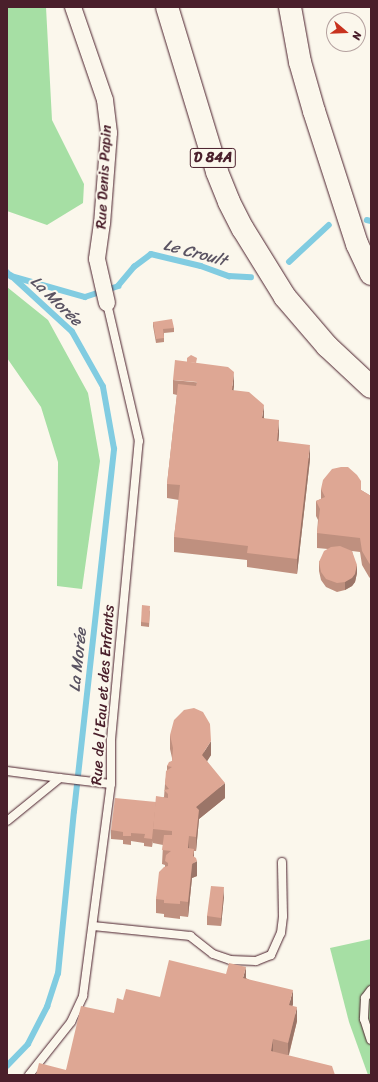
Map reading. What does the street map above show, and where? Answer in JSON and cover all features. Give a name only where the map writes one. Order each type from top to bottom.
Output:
[{"type":"main road","name":"D 84A","points":[[166,7],[217,172],[229,202],[243,229],[285,297],[327,346],[371,387]]},
{"type":"main road","points":[[290,7],[300,62],[314,112],[357,244],[371,274]]},
{"type":"street","name":"Rue Denis Papin","points":[[73,7],[105,100],[109,133],[102,223],[97,259],[107,303]]},
{"type":"lane","name":"Rue de l'Eau et des Enfants","points":[[29,1075],[71,1022],[83,996],[111,784],[111,740],[140,440],[107,303]]},
{"type":"lane","points":[[7,771],[111,784]]},
{"type":"lane","points":[[7,821],[60,778]]},
{"type":"lane","points":[[93,926],[190,936],[213,954],[230,960],[256,961],[271,955],[280,933],[283,916],[282,862]]},
{"type":"lane","points":[[371,990],[365,998],[364,1019],[371,1040]]},
{"type":"green space","points":[[7,7],[46,7],[52,120],[84,184],[83,203],[47,225],[7,211]]},
{"type":"green space","points":[[7,287],[48,320],[88,393],[100,461],[82,589],[57,586],[58,462],[41,407],[7,358]]},
{"type":"green space","points":[[371,939],[371,1075],[368,1075],[349,1022],[330,948]]},
{"type":"building","points":[[172,319],[174,328],[163,329],[164,338],[156,339],[153,322]]},
{"type":"building","points":[[191,355],[197,358],[196,363],[187,362],[187,358]]},
{"type":"building","points":[[175,360],[228,367],[234,372],[232,390],[249,392],[264,405],[262,418],[279,420],[277,441],[310,445],[297,559],[247,553],[248,546],[174,537],[180,485],[167,484],[178,384],[196,386],[197,382],[173,380]]},
{"type":"building","points":[[348,467],[357,475],[361,481],[361,490],[371,496],[371,565],[362,551],[360,538],[317,533],[320,509],[316,501],[325,497],[321,489],[323,480],[332,469]]},
{"type":"building","points":[[340,546],[352,551],[357,565],[355,574],[352,578],[345,582],[337,583],[326,579],[321,572],[319,562],[324,551],[331,547]]},
{"type":"building","points":[[142,605],[150,606],[149,623],[141,622]]},
{"type":"building","points":[[194,708],[203,712],[210,724],[211,741],[202,755],[225,783],[196,807],[199,810],[196,837],[189,836],[188,848],[194,849],[193,856],[197,861],[192,864],[188,902],[180,901],[180,904],[164,903],[164,900],[156,899],[159,872],[164,867],[168,866],[168,863],[165,861],[166,855],[171,851],[162,850],[164,835],[172,835],[172,831],[153,829],[156,796],[168,798],[168,794],[164,790],[169,789],[165,784],[166,771],[172,767],[167,766],[169,762],[172,761],[173,748],[170,735],[174,720],[184,710]]},
{"type":"building","points":[[115,798],[156,802],[152,839],[144,838],[145,834],[131,833],[131,836],[123,836],[123,832],[111,830]]},
{"type":"building","points":[[211,886],[224,887],[221,918],[207,916]]},
{"type":"building","points":[[169,960],[226,974],[229,963],[246,967],[243,978],[293,990],[289,1005],[297,1007],[288,1043],[273,1039],[271,1051],[332,1066],[335,1075],[36,1075],[39,1063],[66,1070],[81,1006],[114,1013],[117,998],[123,1000],[126,989],[160,997]]},
{"type":"waterway","name":"Le Croult","points":[[367,220],[371,221]]},
{"type":"waterway","name":"Le Croult","points":[[289,262],[329,225]]},
{"type":"waterway","name":"Le Croult","points":[[7,272],[11,276],[85,297],[118,286],[134,267],[151,254],[201,266],[229,276],[251,277]]},
{"type":"waterway","name":"La Morée","points":[[7,1066],[28,1044],[47,1007],[58,974],[74,812],[114,449],[103,387],[72,332],[11,276]]}]
